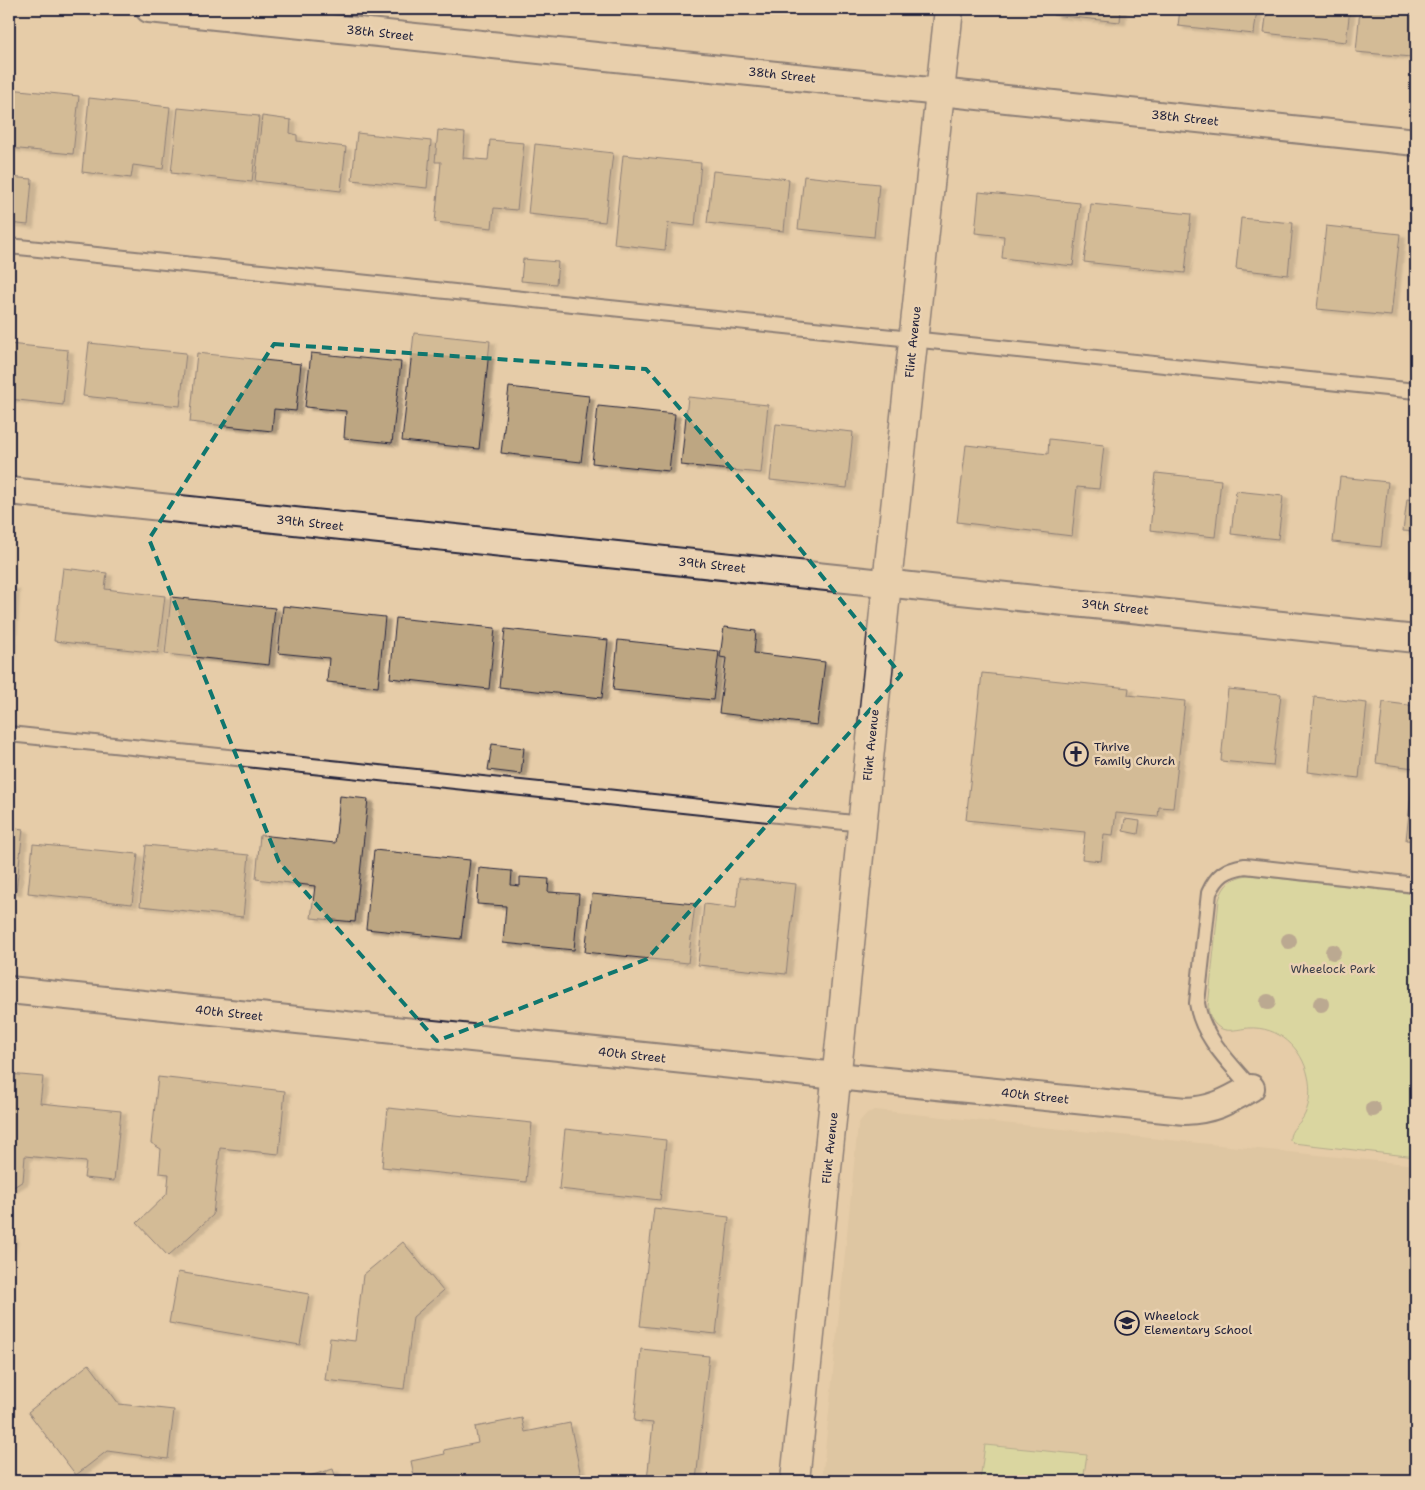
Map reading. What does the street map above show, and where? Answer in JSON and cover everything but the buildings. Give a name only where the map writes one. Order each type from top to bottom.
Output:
[{"type":"street","name":"38th Street","points":[[149,9],[1416,142]]},
{"type":"street","name":"Flint Avenue","points":[[795,1481],[949,9]]},
{"type":"street","name":"39th Street","points":[[9,491],[1416,639]]},
{"type":"street","name":"40th Street","points":[[9,990],[837,1076],[1186,1110],[1202,1110],[1225,1103],[1251,1088]]},
{"type":"lane","points":[[9,246],[1416,391]]},
{"type":"lane","points":[[9,734],[863,824]]},
{"type":"lane","points":[[1251,1088],[1214,1042],[1198,1014],[1197,1003],[1209,893],[1214,880],[1232,868],[1245,866],[1416,885]]},
{"type":"highlighted area","points":[[274,344],[646,369],[798,546],[901,675],[647,959],[437,1041],[279,862],[149,539]]},
{"type":"shaded area","name":"Wheelock Elementary School","points":[[875,1110],[1416,1165],[1416,1481],[822,1481],[858,1125],[867,1113]]},
{"type":"green space","name":"Wheelock Park","points":[[1248,875],[1416,894],[1416,1157],[1293,1143],[1290,1140],[1291,1133],[1303,1118],[1310,1096],[1310,1086],[1305,1066],[1295,1048],[1279,1035],[1270,1031],[1259,1028],[1225,1030],[1216,1025],[1212,1020],[1208,1007],[1219,900],[1223,890],[1229,883],[1237,878]]},
{"type":"green space","points":[[985,1445],[1087,1455],[1083,1481],[980,1481]]},
{"type":"place","name":"Thrive Family Church","points":[[1076,754]]},
{"type":"place","name":"Wheelock Elementary School","points":[[1127,1323]]}]
